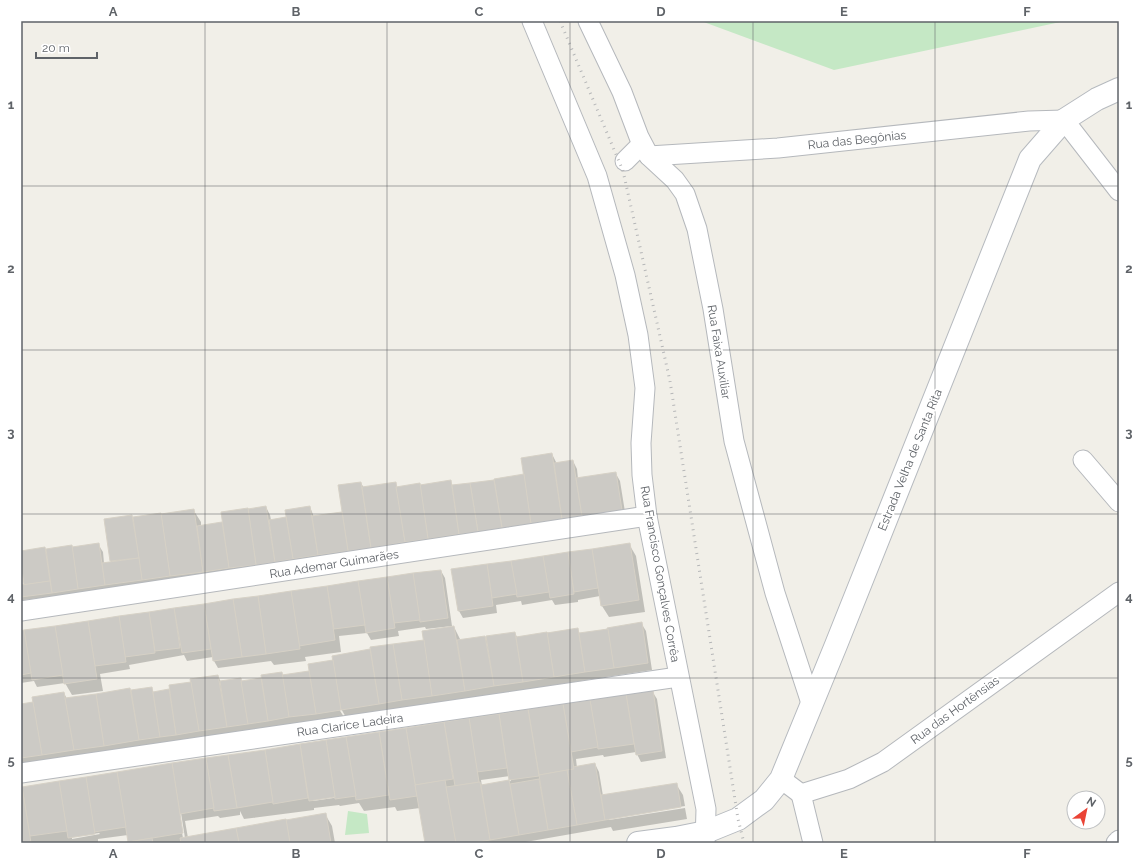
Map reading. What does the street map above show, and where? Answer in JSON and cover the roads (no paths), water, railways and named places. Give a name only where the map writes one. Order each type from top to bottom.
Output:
[{"type":"main road","name":"Estrada Velha de Santa Rita","points":[[638,843],[676,838],[705,837],[738,819],[764,800],[781,778],[836,645],[1030,159],[1064,120],[1097,99],[1119,89]]},
{"type":"street","name":"Rua Francisco Gonçalves Corrêa","points":[[532,21],[597,176],[625,276],[638,335],[645,388],[641,443],[646,516],[706,809],[705,837]]},
{"type":"street","name":"Rua Faixa Auxiliar","points":[[588,21],[622,92],[639,137],[646,150],[675,180],[685,194],[697,229],[713,309],[734,441],[775,593],[811,703]]},
{"type":"street","name":"Rua das Begônias","points":[[646,150],[778,148],[1029,121],[1064,120]]},
{"type":"street","points":[[1064,120],[1119,191]]},
{"type":"street","points":[[625,161],[646,150]]},
{"type":"street","points":[[1083,460],[1119,502]]},
{"type":"street","name":"Rua Ademar Guimarães","points":[[21,611],[646,516]]},
{"type":"street","name":"Rua das Hortênsias","points":[[801,794],[849,779],[883,762],[1119,592]]},
{"type":"street","name":"Rua Clarice Ladeira","points":[[21,773],[678,677]]},
{"type":"street","points":[[781,778],[801,794],[813,843]]},
{"type":"street","points":[[1116,843],[1119,840]]},
{"type":"railway","points":[[560,21],[623,171],[670,381],[738,819],[744,843]]}]
